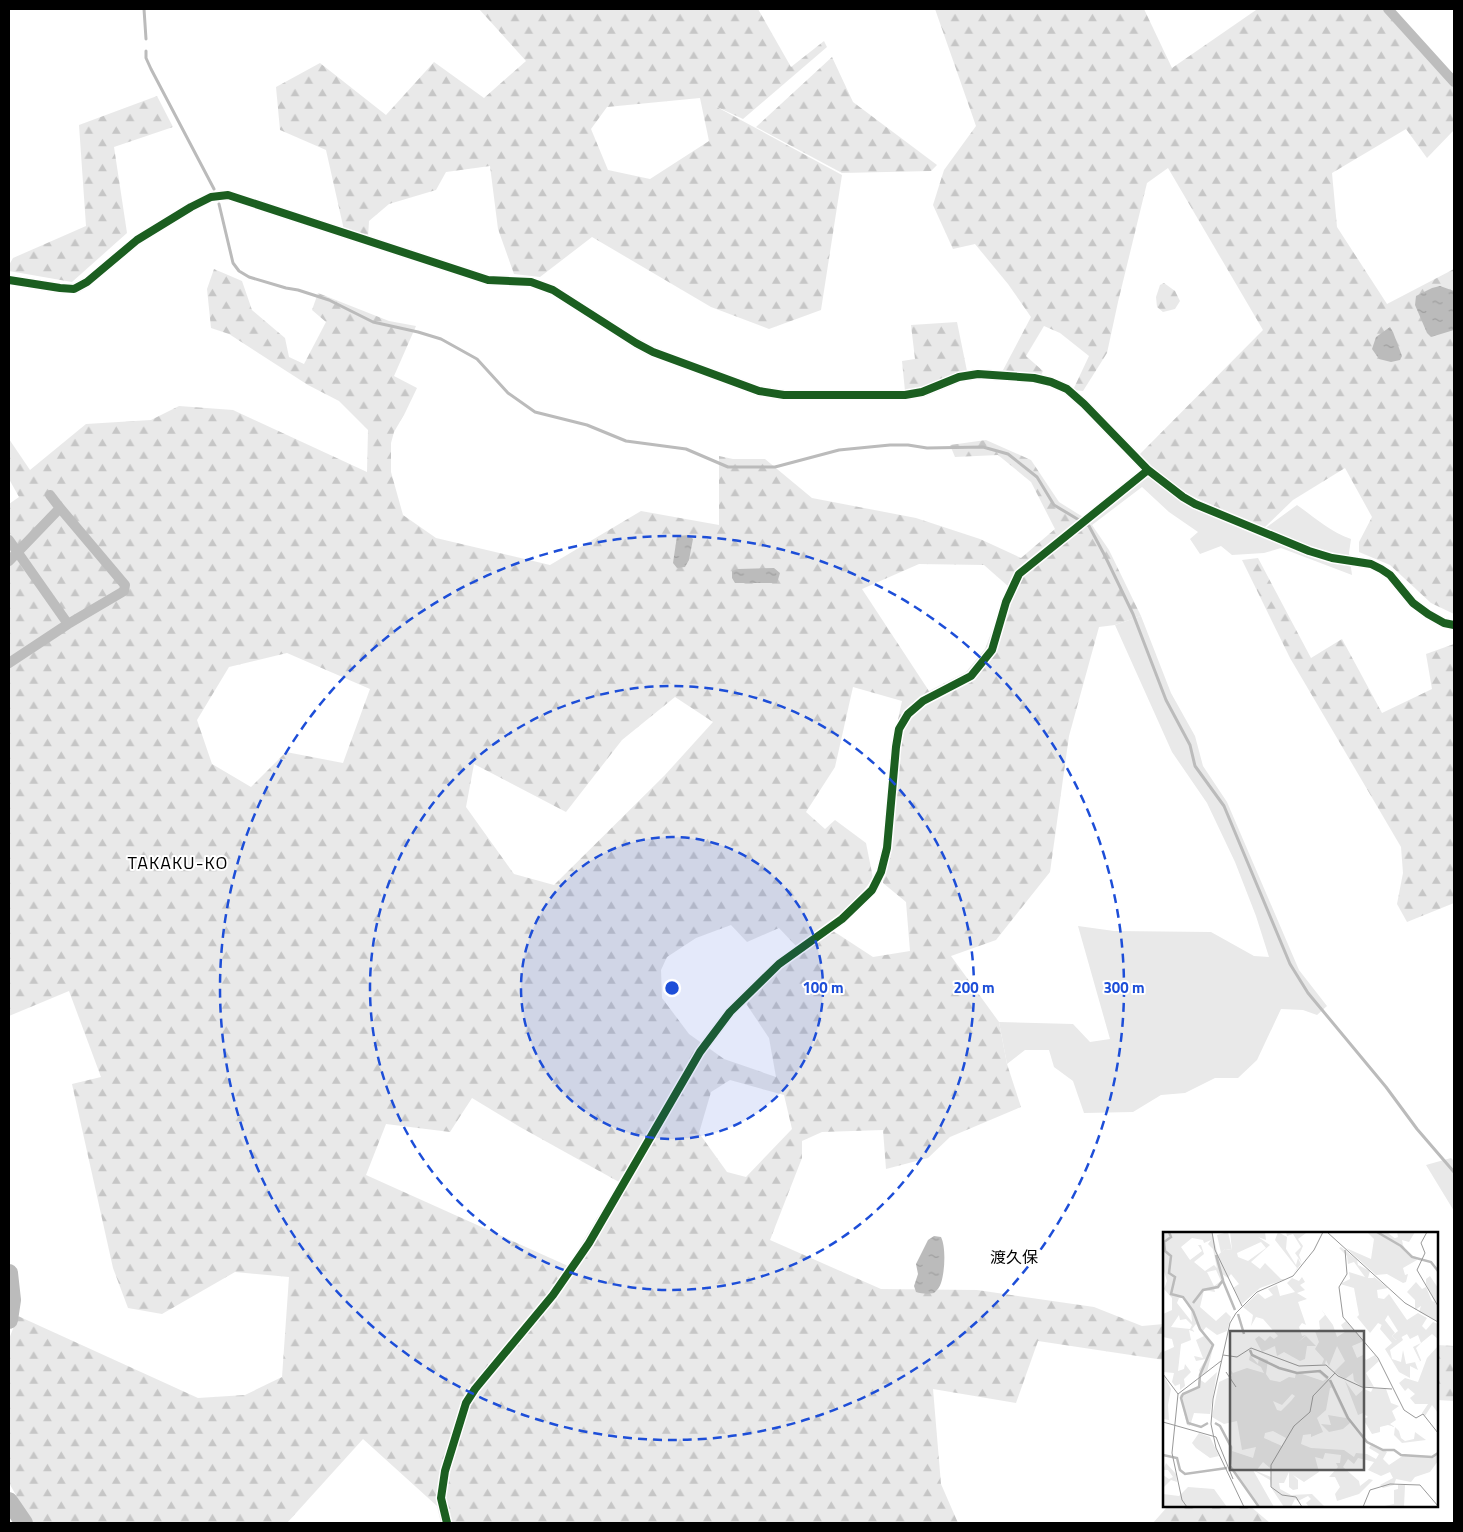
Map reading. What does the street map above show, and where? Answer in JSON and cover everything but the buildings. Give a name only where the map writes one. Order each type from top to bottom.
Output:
[{"type":"street","points":[[1388,9],[1454,82]]},
{"type":"street","points":[[9,280],[74,289],[87,282],[136,240],[211,197],[228,195],[488,280],[531,282],[552,290],[653,352],[759,391],[784,395],[905,395],[922,392],[960,377],[978,374],[1034,378],[1051,382],[1067,390],[1084,404],[1148,470],[1183,497],[1195,504],[1309,552],[1332,558],[1371,564],[1390,575],[1414,603],[1428,614],[1444,623],[1454,625]]},
{"type":"street","points":[[447,1523],[441,1498],[445,1471],[466,1403],[475,1389],[552,1295],[589,1244],[700,1052],[730,1012],[779,964],[842,919],[872,890],[881,872],[887,848],[896,747],[899,729],[908,714],[923,701],[971,676],[992,650],[1006,602],[1019,574],[1148,470]]},
{"type":"street","points":[[9,664],[68,624],[124,591],[125,585],[50,495]]},
{"type":"street","points":[[9,561],[60,508]]},
{"type":"street","points":[[9,540],[68,624]]},
{"type":"green space","points":[[479,9],[758,9],[791,67],[824,41],[827,47],[743,119],[715,106],[842,175],[821,310],[769,329],[711,307],[592,237],[540,277],[514,274],[498,229],[490,166],[446,172],[436,190],[389,204],[369,221],[368,238],[344,230],[326,150],[280,130],[276,87],[320,63],[386,115],[434,62],[484,98],[526,61]],"holes":[[[700,98],[709,141],[650,179],[608,170],[591,129],[607,107]]]},
{"type":"green space","points":[[935,9],[1144,9],[1172,68],[1256,9],[1382,9],[1454,88],[1454,130],[1427,158],[1406,129],[1332,173],[1337,227],[1387,304],[1454,269],[1454,614],[1431,603],[1390,565],[1359,552],[1359,542],[1372,517],[1345,468],[1293,500],[1264,528],[1187,494],[1138,456],[1263,330],[1168,168],[1147,183],[1107,353],[1083,391],[1073,390],[1089,356],[1060,333],[1044,326],[1026,356],[1043,371],[1041,375],[1002,372],[1031,317],[1008,284],[975,244],[953,249],[933,205],[944,170],[976,126]]},
{"type":"green space","points":[[832,57],[853,102],[937,165],[931,171],[842,173],[756,127]]},
{"type":"green space","points":[[157,96],[173,127],[114,147],[127,233],[72,282],[9,271],[9,265],[13,258],[86,226],[79,125]]},
{"type":"green space","points":[[214,269],[242,281],[252,310],[285,338],[289,357],[304,364],[326,322],[312,310],[318,293],[389,321],[416,326],[394,376],[417,388],[394,432],[391,443],[391,472],[403,515],[436,538],[550,565],[641,511],[719,525],[719,456],[733,459],[765,459],[812,498],[916,518],[980,539],[1021,558],[1055,529],[1031,482],[998,455],[955,457],[950,445],[986,440],[1031,460],[1059,502],[1092,525],[1109,550],[1141,616],[1115,625],[1099,627],[1069,736],[1050,872],[996,940],[951,956],[999,1022],[1007,1064],[1021,1107],[950,1137],[928,1158],[886,1169],[883,1130],[822,1132],[802,1141],[802,1158],[770,1240],[881,1289],[977,1290],[1094,1307],[1142,1326],[1163,1324],[1163,1360],[1038,1341],[1016,1403],[933,1389],[941,1484],[958,1523],[441,1523],[437,1506],[363,1439],[287,1523],[32,1523],[9,1483],[9,1339],[18,1316],[198,1398],[245,1395],[282,1377],[289,1277],[235,1272],[162,1314],[128,1308],[113,1268],[72,1084],[101,1077],[69,991],[9,1016],[9,504],[19,497],[9,479],[9,439],[30,470],[86,424],[151,420],[179,406],[233,410],[367,472],[368,430],[339,401],[308,385],[229,334],[211,328],[207,289]],"holes":[[[919,564],[984,565],[1009,587],[985,649],[966,672],[929,691],[862,589]],[[287,653],[370,689],[343,763],[286,752],[251,787],[212,764],[197,720],[229,667]],[[853,687],[902,701],[891,768],[883,883],[906,902],[910,951],[873,957],[824,925],[854,904],[873,878],[866,843],[835,820],[825,829],[806,812],[835,767]],[[675,697],[713,722],[665,775],[554,885],[514,874],[466,807],[474,764],[566,812],[622,740]],[[731,925],[747,942],[779,928],[797,947],[741,996],[769,1038],[776,1077],[724,1059],[689,1034],[662,998],[661,970],[667,957],[696,938]],[[730,1080],[784,1095],[792,1129],[746,1177],[727,1172],[699,1133],[711,1092]],[[472,1098],[619,1182],[568,1266],[366,1175],[386,1124],[450,1132]]]},
{"type":"green space","points":[[1164,283],[1175,291],[1180,301],[1175,309],[1163,312],[1157,307],[1156,297],[1160,285]]},
{"type":"green space","points":[[957,322],[967,371],[921,388],[905,391],[902,361],[915,359],[911,325]]},
{"type":"green space","points":[[1142,470],[1187,496],[1264,529],[1297,505],[1329,528],[1351,539],[1349,553],[1352,575],[1281,548],[1264,553],[1232,555],[1221,546],[1200,554],[1190,539],[1198,532],[1169,512],[1142,487],[1092,525],[1083,517]]},
{"type":"green space","points":[[1258,558],[1311,658],[1342,639],[1382,713],[1432,689],[1426,654],[1454,644],[1454,903],[1407,922],[1397,904],[1403,873],[1401,847],[1290,658],[1242,560]]},
{"type":"green space","points":[[1141,616],[1171,693],[1195,736],[1203,766],[1227,802],[1299,970],[1327,1006],[1317,1015],[1303,1010],[1281,1009],[1257,1060],[1238,1078],[1215,1078],[1185,1093],[1161,1095],[1133,1112],[1084,1113],[1073,1081],[1054,1067],[1049,1050],[1025,1050],[1007,1064],[999,1022],[1073,1024],[1090,1042],[1110,1039],[1078,926],[1114,931],[1211,932],[1254,956],[1269,957],[1256,916],[1235,862],[1207,803],[1172,752],[1115,625]]},
{"type":"green space","points":[[1451,1158],[1454,1161],[1454,1211],[1426,1165]]},
{"type":"green space","points":[[1438,1345],[1454,1346],[1454,1401],[1438,1400]]},
{"type":"green space","points":[[1167,1507],[1251,1507],[1270,1523],[1153,1523]]},
{"type":"water","points":[[1440,286],[1454,291],[1454,330],[1431,337],[1427,333],[1415,305],[1416,296]]},
{"type":"water","points":[[1390,327],[1402,356],[1400,360],[1391,362],[1379,359],[1372,349],[1376,337]]},
{"type":"water","points":[[689,535],[693,539],[689,560],[685,567],[677,568],[673,563],[677,536]]},
{"type":"water","points":[[774,568],[780,573],[777,583],[735,583],[732,578],[732,571],[738,569]]},
{"type":"water","points":[[934,1236],[941,1237],[944,1247],[944,1266],[941,1284],[934,1293],[916,1292],[914,1286],[918,1274],[916,1264],[928,1240]]},
{"type":"waterway","points":[[144,9],[146,39]]},
{"type":"waterway","points":[[146,51],[146,58],[151,69],[214,189]]},
{"type":"waterway","points":[[219,204],[233,263],[239,271],[249,277],[329,300],[373,322],[441,339],[477,359],[508,393],[535,412],[587,425],[626,441],[686,449],[728,467],[775,467],[839,450],[890,445],[927,448],[983,447],[1008,454],[1037,477],[1054,505],[1089,526],[1133,614],[1166,700],[1190,745],[1195,766],[1224,806],[1290,964],[1308,993],[1454,1172]]},
{"type":"waterway","points":[[9,1273],[12,1300],[9,1320]]},
{"type":"waterway","points":[[9,1501],[24,1523]]},
{"type":"cycle path","points":[[9,280],[74,289],[87,282],[137,240],[191,207],[211,197],[228,195],[488,280],[531,282],[553,290],[653,352],[759,391],[784,395],[905,395],[922,392],[959,377],[978,374],[1034,378],[1051,382],[1067,389],[1148,470],[1183,497],[1195,504],[1309,551],[1332,558],[1371,564],[1390,575],[1413,603],[1444,623],[1454,625]]},
{"type":"cycle path","points":[[447,1523],[441,1498],[445,1471],[466,1403],[475,1389],[553,1295],[589,1243],[700,1052],[730,1012],[779,964],[842,919],[872,890],[881,872],[887,848],[896,747],[899,729],[908,714],[923,701],[971,676],[992,650],[1006,602],[1019,574],[1148,470]]},
{"type":"district","name":"TAKAKU-KO","points":[[178,863]]},
{"type":"district","name":"渡久保","points":[[1014,1257]]}]
